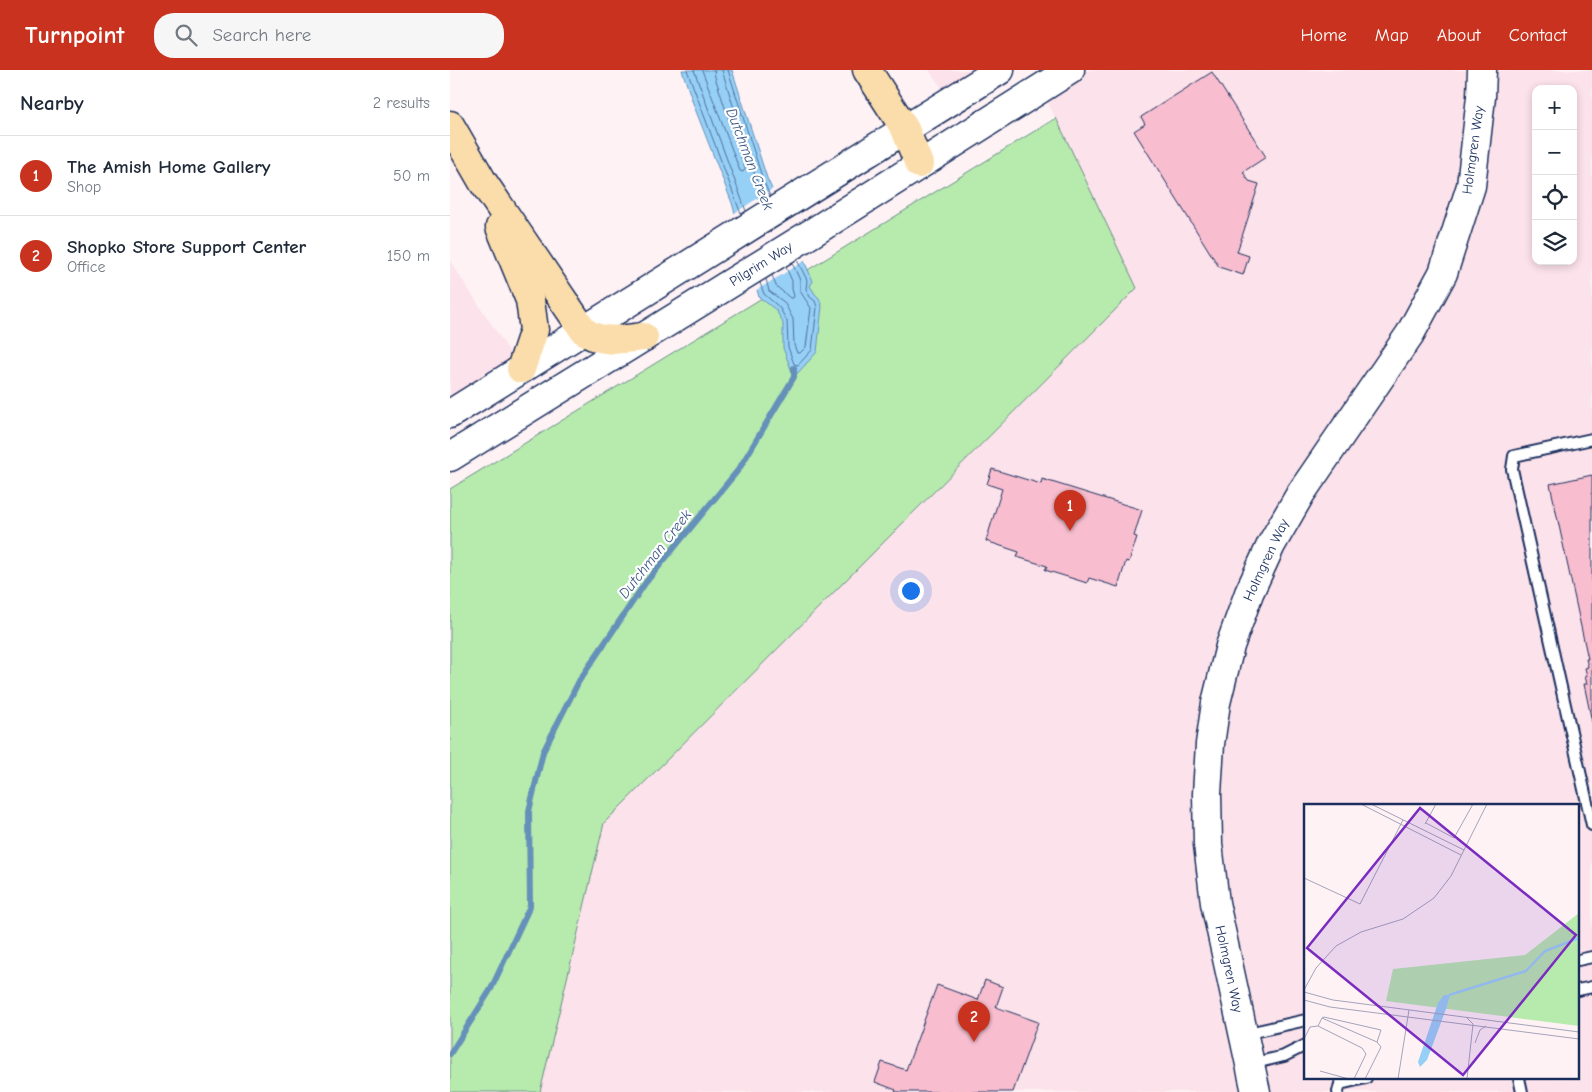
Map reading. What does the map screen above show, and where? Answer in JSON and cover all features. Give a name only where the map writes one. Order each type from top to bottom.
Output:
[{"type":"highway","points":[[867,70],[905,129],[919,164]]},
{"type":"highway","points":[[450,124],[483,182],[584,330],[592,336],[613,340],[644,337]]},
{"type":"highway","points":[[483,182],[530,300],[534,330],[521,369]]},
{"type":"street","points":[[450,414],[1000,70]]},
{"type":"street","name":"Pilgrim Way","points":[[450,457],[743,276],[1070,70]]},
{"type":"street","name":"Holmgren Way","points":[[1256,1092],[1215,903],[1208,844],[1207,794],[1210,744],[1216,704],[1230,646],[1248,593],[1281,525],[1410,334],[1443,273],[1471,186],[1481,97],[1482,70]]},
{"type":"lane","points":[[1592,439],[1514,456],[1512,469],[1592,825]]},
{"type":"lane","points":[[1244,1034],[1304,1020]]},
{"type":"lane","points":[[1250,1064],[1284,1056],[1304,1046]]},
{"type":"lane","points":[[1338,1092],[1340,1084],[1357,1080]]},
{"type":"shaded area","points":[[929,70],[1000,70],[951,101]]},
{"type":"shaded area","points":[[1070,70],[1592,70],[1592,1092],[540,1092],[604,823],[1137,288],[1041,88]]},
{"type":"shaded area","points":[[450,261],[521,369],[450,414]]},
{"type":"green space","points":[[1056,118],[1137,288],[604,823],[540,1092],[450,1092],[450,489]]},
{"type":"water","points":[[682,70],[732,70],[767,178],[813,281],[810,286],[819,298],[822,306],[817,352],[794,377],[783,348],[783,323],[776,310],[759,297],[732,203]]},
{"type":"pier","points":[[774,188],[806,260],[755,291],[733,214]]},
{"type":"building","points":[[1212,72],[1266,157],[1243,172],[1249,181],[1259,184],[1237,252],[1249,256],[1243,275],[1219,267],[1134,131],[1145,124],[1141,117]]},
{"type":"building","points":[[992,469],[1041,484],[1042,479],[1142,510],[1134,536],[1137,537],[1129,562],[1126,561],[1118,587],[1089,578],[1087,583],[1045,570],[1047,566],[1017,557],[1019,552],[986,541],[1002,489],[987,484]]},
{"type":"building","points":[[1592,475],[1592,722],[1584,684],[1587,684],[1585,668],[1588,667],[1586,659],[1588,659],[1550,484]]},
{"type":"building","points":[[985,980],[1003,987],[996,1007],[1038,1022],[1013,1092],[895,1092],[896,1090],[875,1082],[882,1062],[906,1070],[937,985],[978,1000]]},
{"type":"waterway","name":"Dutchman Creek","points":[[450,1054],[491,989],[530,906],[529,811],[543,752],[579,681],[646,582],[739,469],[794,377],[794,368]]},
{"type":"place","name":"The Amish Home Gallery","points":[[1070,531]]},
{"type":"place","name":"Shopko Store Support Center","points":[[974,1042]]}]
